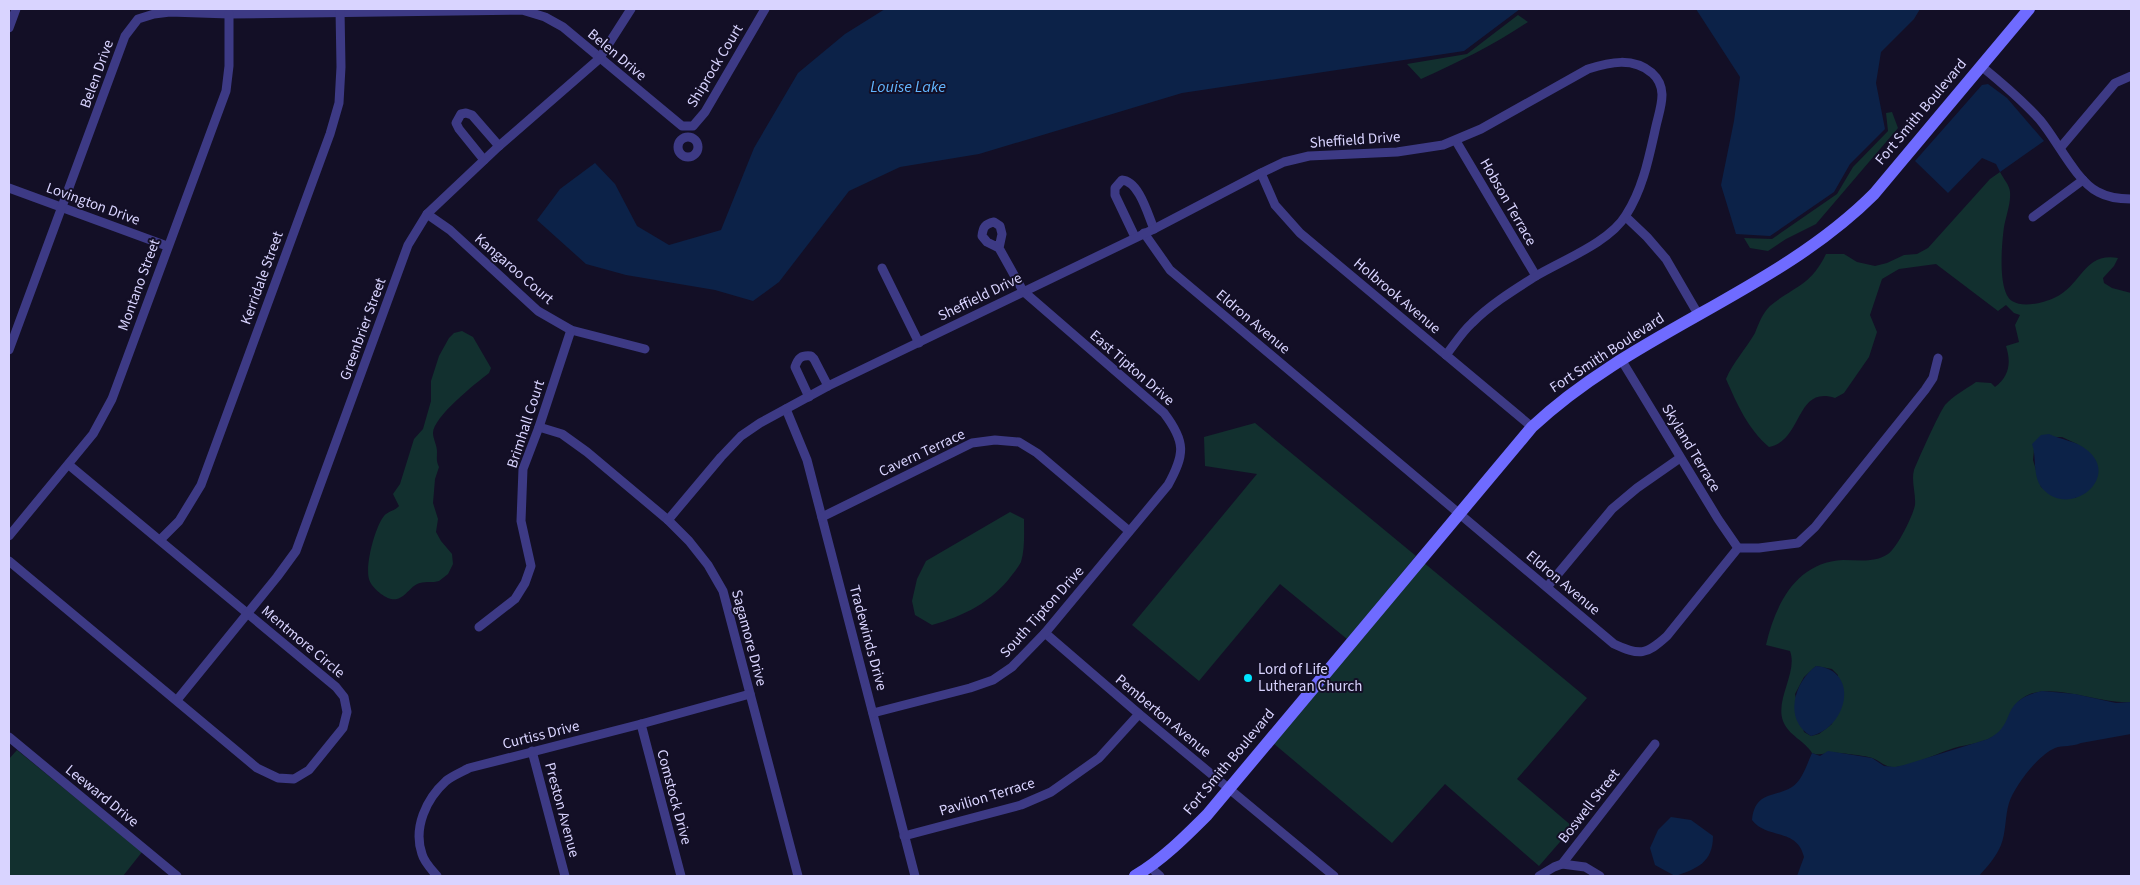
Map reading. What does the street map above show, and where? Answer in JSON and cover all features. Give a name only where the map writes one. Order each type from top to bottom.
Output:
[{"type":"street","name":"Greenbrier Street","points":[[177,700],[296,551],[408,245],[428,214],[499,146],[600,58],[631,9]]},
{"type":"street","name":"Shiprock Court","points":[[684,126],[693,126],[705,112],[765,9]]},
{"type":"street","name":"Fort Smith Boulevard","points":[[1135,876],[1150,868],[1188,834],[1230,788],[1532,427],[1574,390],[1780,266],[1848,219],[1874,194],[2029,9]]},
{"type":"street","name":"Belen Drive","points":[[9,350],[125,36],[138,20],[154,14],[170,12],[229,14],[522,10],[545,17],[563,27],[684,126]]},
{"type":"street","name":"Kerridale Street","points":[[160,540],[178,521],[200,485],[330,134],[339,103],[341,67],[340,11]]},
{"type":"street","points":[[9,28],[13,12]]},
{"type":"street","name":"Montano Street","points":[[9,536],[93,434],[112,399],[167,246],[226,92],[229,66],[229,14]]},
{"type":"street","name":"Sheffield Drive","points":[[668,520],[741,436],[786,409],[828,386],[1022,291],[1154,230],[1284,162],[1309,156],[1397,152],[1443,146],[1456,141],[1588,69],[1605,64],[1636,63],[1655,76],[1662,87],[1662,100],[1646,170],[1626,217],[1600,241],[1536,276],[1492,305],[1471,324],[1446,355]]},
{"type":"street","points":[[1981,66],[2012,90],[2041,121],[2083,180],[2098,192],[2120,199],[2131,199]]},
{"type":"street","points":[[2061,147],[2115,83],[2131,76]]},
{"type":"street","points":[[484,160],[456,123],[461,114],[472,115],[499,146]]},
{"type":"street","points":[[684,126],[688,137]]},
{"type":"street","name":"Hobson Terrace","points":[[1456,141],[1536,276]]},
{"type":"street","name":"Holbrook Avenue","points":[[1261,173],[1275,205],[1300,233],[1532,427]]},
{"type":"street","name":"Eldron Avenue","points":[[1154,230],[1136,189],[1130,181],[1122,180],[1115,188],[1115,195],[1140,235],[1170,270],[1614,644],[1641,654],[1654,648],[1667,636],[1738,548]]},
{"type":"street","points":[[2033,216],[2083,180]]},
{"type":"street","name":"Lovington Drive","points":[[9,188],[167,246]]},
{"type":"street","name":"Kangaroo Court","points":[[428,214],[450,230],[538,311],[571,330],[645,348]]},
{"type":"street","points":[[1626,217],[1666,259],[1698,314]]},
{"type":"street","points":[[999,248],[1022,291]]},
{"type":"street","points":[[882,268],[919,343]]},
{"type":"street","name":"East Tipton Drive","points":[[1022,291],[1164,413],[1175,427],[1180,442],[1180,462],[1168,485],[1129,531]]},
{"type":"street","name":"Brimhall Court","points":[[479,627],[515,599],[525,583],[531,566],[521,521],[523,469],[540,427],[571,330]]},
{"type":"street","points":[[809,396],[795,367],[802,356],[811,356],[814,359],[828,386]]},
{"type":"street","points":[[1738,548],[1798,543],[1815,527],[1925,390],[1933,378],[1938,358]]},
{"type":"street","name":"Skyland Terrace","points":[[1622,361],[1680,458],[1738,548]]},
{"type":"street","name":"Tradewinds Drive","points":[[786,409],[807,460],[915,876]]},
{"type":"street","name":"Sagamore Drive","points":[[540,427],[562,434],[587,452],[668,520],[689,541],[708,565],[723,590],[798,876]]},
{"type":"street","name":"Cavern Terrace","points":[[822,517],[972,443],[995,440],[1019,442],[1037,453],[1129,531]]},
{"type":"street","points":[[1547,587],[1612,509],[1637,488],[1680,458]]},
{"type":"street","name":"Mentmore Circle","points":[[9,561],[257,768],[278,778],[294,778],[309,770],[343,728],[347,712],[344,697],[336,687],[69,465]]},
{"type":"street","name":"South Tipton Drive","points":[[873,713],[970,688],[993,680],[1012,667],[1046,633],[1129,531]]},
{"type":"street","name":"Pemberton Avenue","points":[[1046,633],[1139,714],[1334,876]]},
{"type":"street","name":"Curtiss Drive","points":[[437,876],[422,856],[418,838],[420,820],[432,798],[446,781],[469,768],[750,694]]},
{"type":"street","name":"Pavilion Terrace","points":[[904,836],[1021,805],[1051,792],[1099,758],[1139,714]]},
{"type":"street","name":"Comstock Drive","points":[[641,724],[681,876]]},
{"type":"street","name":"Leeward Drive","points":[[9,738],[177,876]]},
{"type":"street","name":"Boswell Street","points":[[1540,876],[1554,866],[1562,864],[1655,744]]},
{"type":"street","name":"Preston Avenue","points":[[532,751],[565,876]]},
{"type":"street","points":[[1562,864],[1584,867],[1600,876]]},
{"type":"street","points":[[1150,868],[1160,876]]},
{"type":"green space","points":[[1518,15],[1528,22],[1476,53],[1421,79],[1407,64],[1467,54]]},
{"type":"green space","points":[[1892,112],[1898,128],[1816,224],[1786,239],[1768,251],[1750,248],[1744,238],[1772,239],[1837,194],[1853,167],[1888,131],[1886,113]]},
{"type":"green space","points":[[2000,172],[2010,190],[2010,201],[2003,234],[2002,277],[2007,296],[2012,301],[2027,304],[2044,302],[2054,298],[2071,286],[2090,265],[2097,260],[2106,258],[2118,258],[2114,266],[2103,278],[2104,283],[2112,288],[2131,293],[2131,702],[2119,702],[2053,691],[2030,694],[2017,703],[2006,725],[1992,737],[1903,766],[1889,766],[1872,758],[1858,755],[1815,754],[1789,731],[1783,721],[1781,713],[1782,704],[1792,659],[1790,651],[1766,645],[1775,615],[1790,588],[1812,568],[1843,560],[1878,559],[1892,551],[1914,510],[1914,470],[1942,410],[1952,399],[1976,382],[1991,383],[1995,387],[2000,383],[2004,378],[2009,363],[2006,346],[2019,342],[2015,325],[2020,315],[2014,313],[2006,305],[1998,311],[1936,264],[1899,269],[1882,279],[1870,315],[1877,332],[1869,357],[1844,393],[1835,398],[1822,396],[1813,399],[1806,406],[1788,435],[1780,443],[1769,447],[1749,424],[1726,379],[1755,333],[1767,309],[1808,280],[1826,254],[1844,254],[1857,262],[1875,266],[1904,255],[1917,254],[1928,248],[1990,179]],"holes":[[[2055,437],[2062,437],[2077,444],[2076,498],[2058,498],[2041,487],[2033,460],[2034,450]],[[1816,666],[1832,669],[1838,675],[1832,724],[1819,734],[1811,736],[1804,732],[1795,694],[1804,677]]]},
{"type":"green space","points":[[462,331],[473,337],[491,368],[489,373],[447,410],[435,426],[433,433],[439,467],[435,479],[433,503],[438,519],[436,532],[452,554],[453,564],[448,574],[439,581],[416,584],[400,598],[391,599],[378,591],[369,579],[368,565],[372,546],[377,529],[384,516],[399,506],[393,494],[400,484],[414,439],[423,429],[431,401],[431,381],[439,356],[449,338],[454,333]]},
{"type":"green space","points":[[1255,423],[1416,556],[1347,639],[1280,584],[1199,681],[1132,625],[1257,474],[1205,466],[1204,437]]},
{"type":"green space","points":[[1010,512],[1024,519],[1024,546],[1021,562],[1004,585],[976,607],[944,621],[932,625],[915,615],[912,601],[917,579],[926,561]]},
{"type":"green space","points":[[1423,562],[1587,698],[1517,779],[1573,827],[1539,866],[1445,784],[1392,843],[1273,743]]},
{"type":"green space","points":[[17,750],[142,852],[123,876],[9,876],[9,759]]},
{"type":"water","name":"Louise Lake","points":[[885,9],[1520,9],[1464,51],[1182,93],[979,154],[900,167],[849,191],[779,282],[753,301],[715,290],[626,275],[586,264],[537,220],[560,189],[595,163],[615,184],[637,226],[669,245],[721,230],[754,148],[798,73],[845,34]]},
{"type":"water","points":[[1696,9],[1920,9],[1914,19],[1881,52],[1876,83],[1885,129],[1850,164],[1834,192],[1770,236],[1736,234],[1721,185],[1734,121],[1740,77]]},
{"type":"water","points":[[1988,84],[2007,98],[2044,141],[2000,172],[1996,164],[1982,158],[1948,193],[1915,161],[1982,85]]},
{"type":"water","points":[[2049,434],[2083,447],[2096,461],[2099,472],[2095,483],[2088,492],[2065,500],[2053,497],[2042,488],[2037,477],[2032,444],[2041,435]]},
{"type":"water","points":[[1816,666],[1830,670],[1839,677],[1844,688],[1844,699],[1834,722],[1824,731],[1811,736],[1802,729],[1794,711],[1797,691],[1808,673]]},
{"type":"water","points":[[2042,691],[2075,694],[2116,703],[2131,702],[2131,734],[2058,747],[2041,757],[2021,780],[2012,796],[2001,845],[1994,858],[1979,876],[1797,876],[1804,857],[1795,841],[1765,830],[1752,820],[1757,804],[1761,800],[1792,787],[1799,781],[1812,753],[1820,756],[1828,751],[1872,758],[1884,766],[1895,767],[1904,765],[1988,739],[2001,729],[2015,704],[2033,693]]},
{"type":"water","points":[[1671,817],[1691,820],[1713,836],[1707,858],[1697,867],[1675,876],[1655,865],[1650,848],[1658,830]]},
{"type":"place","name":"Lord of Life Lutheran Church","points":[[1248,678]]}]
